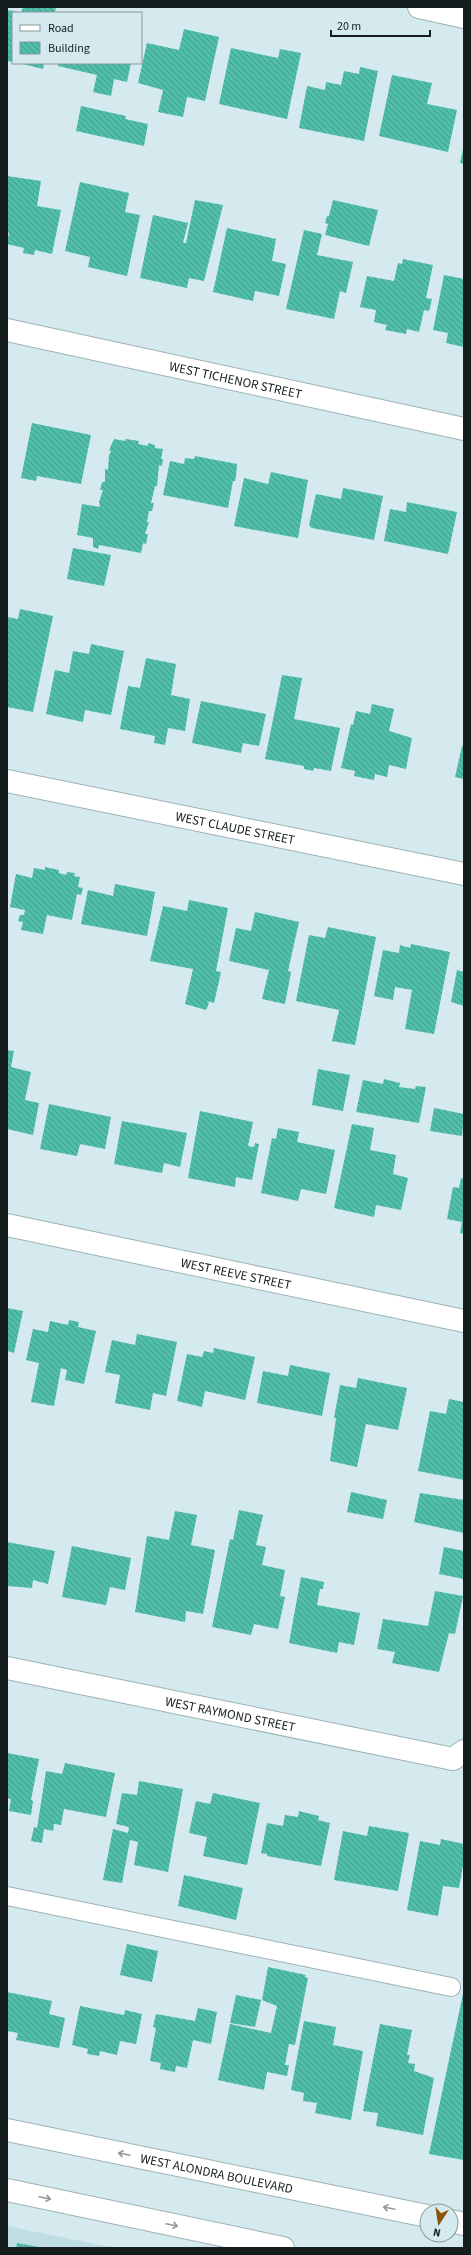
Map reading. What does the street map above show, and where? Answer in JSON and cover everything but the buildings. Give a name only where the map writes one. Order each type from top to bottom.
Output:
[{"type":"street","points":[[419,7],[464,17]]},
{"type":"street","name":"WEST TICHENOR STREET","points":[[7,330],[464,429]]},
{"type":"street","name":"WEST CLAUDE STREET","points":[[7,781],[464,874]]},
{"type":"street","name":"WEST REEVE STREET","points":[[7,1225],[464,1321]]},
{"type":"street","name":"WEST RAYMOND STREET","points":[[7,1668],[459,1755]]},
{"type":"street","name":"WEST ALONDRA BOULEVARD","points":[[7,2130],[419,2214]]},
{"type":"street","points":[[7,2190],[283,2248]]},
{"type":"lane","points":[[7,1896],[451,1987]]},
{"type":"shaded area","points":[[7,2226],[115,2248],[7,2248]]}]
